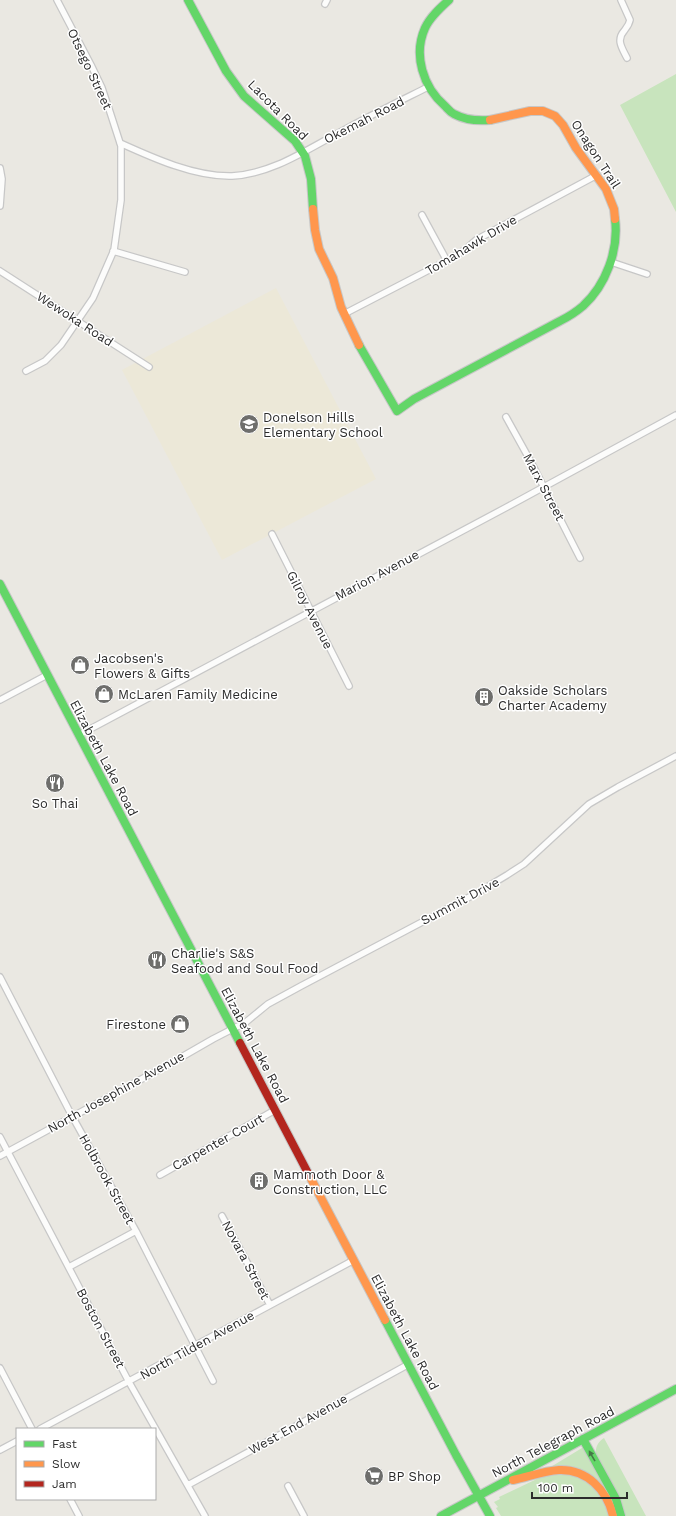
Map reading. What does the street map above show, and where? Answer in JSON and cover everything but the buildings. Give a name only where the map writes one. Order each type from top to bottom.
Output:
[{"type":"main road","name":"Lacota Road","points":[[188,0],[226,72],[244,96],[283,129],[295,141],[302,152],[311,179],[315,230],[319,249],[333,278],[344,314]]},
{"type":"main road","name":"Onagon Trail","points":[[344,314],[384,390],[397,411],[414,398],[554,325],[582,307],[602,282],[611,262],[614,245],[614,213],[609,196],[597,175],[579,152],[558,119],[548,113],[534,111],[478,121],[454,114],[436,100],[428,87],[422,65],[420,47],[423,32],[427,23],[436,11],[449,0]]},
{"type":"main road","name":"Elizabeth Lake Road","points":[[0,584],[275,1110],[478,1496],[490,1516]]},
{"type":"main road","name":"North Telegraph Road","points":[[441,1516],[676,1389]]},
{"type":"main road","points":[[583,1439],[616,1499],[621,1516]]},
{"type":"main road","points":[[503,1483],[554,1471],[571,1471],[593,1481],[601,1489],[608,1499],[613,1516]]},
{"type":"street","name":"Otsego Street","points":[[26,371],[45,361],[62,345],[93,298],[114,251],[121,200],[120,143],[102,88],[56,0]]},
{"type":"street","points":[[621,0],[630,19],[630,23],[619,39],[627,58]]},
{"type":"street","name":"Okemah Road","points":[[120,143],[195,172],[232,176],[261,171],[302,152],[369,116],[428,87]]},
{"type":"street","points":[[0,168],[2,179],[0,206]]},
{"type":"street","name":"Tomahawk Drive","points":[[344,314],[447,261],[466,249],[476,240],[597,175]]},
{"type":"street","points":[[422,215],[447,261]]},
{"type":"street","points":[[114,251],[184,272]]},
{"type":"street","points":[[611,262],[647,274]]},
{"type":"street","name":"Wewoka Road","points":[[0,271],[149,367]]},
{"type":"street","name":"Marion Avenue","points":[[79,735],[676,415]]},
{"type":"street","name":"Marx Street","points":[[506,417],[580,558]]},
{"type":"street","name":"Gilroy Avenue","points":[[272,534],[349,686]]},
{"type":"street","points":[[0,700],[47,675]]},
{"type":"street","name":"Summit Drive","points":[[233,1029],[246,1022],[268,1004],[508,876],[524,864],[589,804],[618,786],[676,756]]},
{"type":"street","name":"Holbrook Street","points":[[0,977],[72,1116],[136,1231],[213,1381]]},
{"type":"street","name":"North Josephine Avenue","points":[[0,1156],[233,1029]]},
{"type":"street","name":"Carpenter Court","points":[[160,1175],[275,1110]]},
{"type":"street","name":"Boston Street","points":[[0,1137],[129,1382],[155,1428]]},
{"type":"street","name":"Novara Street","points":[[222,1216],[270,1305]]},
{"type":"street","points":[[69,1267],[136,1231]]},
{"type":"street","name":"North Tilden Avenue","points":[[42,1428],[354,1260]]},
{"type":"street","name":"West End Avenue","points":[[188,1485],[409,1364]]},
{"type":"street","points":[[0,1368],[31,1428]]},
{"type":"street","name":"Boston Street","points":[[156,1429],[205,1516]]},
{"type":"street","points":[[0,1450],[16,1442]]},
{"type":"street","points":[[288,1486],[304,1516]]},
{"type":"street","points":[[71,1500],[79,1516]]},
{"type":"shaded area","name":"Donelson Hills Elementary School","points":[[276,288],[376,479],[222,560],[122,370]]},
{"type":"green space","points":[[676,74],[676,212],[620,105]]},
{"type":"green space","points":[[604,1438],[646,1516],[623,1516],[596,1455],[597,1445]]},
{"type":"green space","points":[[584,1448],[614,1501],[601,1484],[549,1468]]},
{"type":"green space","points":[[564,1473],[584,1478],[603,1496],[610,1516],[501,1516],[496,1508],[498,1507],[494,1502],[500,1499],[499,1497],[541,1477]]},
{"type":"traffic: fast","points":[[188,0],[226,71],[244,96],[295,141],[305,156],[311,179],[313,209]]},
{"type":"traffic: fast","points":[[449,0],[432,16],[425,28],[420,49],[422,70],[431,90],[451,112],[467,119],[490,120]]},
{"type":"traffic: fast","points":[[359,345],[397,411],[414,399],[566,318],[583,306],[598,288],[609,266],[615,243],[615,219]]},
{"type":"traffic: fast","points":[[0,584],[240,1043]]},
{"type":"traffic: fast","points":[[385,1320],[490,1516]]},
{"type":"traffic: fast","points":[[441,1516],[676,1389]]},
{"type":"traffic: fast","points":[[583,1439],[616,1499],[621,1516]]},
{"type":"traffic: slow","points":[[490,120],[530,111],[543,111],[555,116],[563,125],[576,148],[606,189],[614,209],[615,219]]},
{"type":"traffic: slow","points":[[313,209],[319,249],[333,278],[341,307],[359,345]]},
{"type":"traffic: slow","points":[[309,1175],[385,1320]]},
{"type":"traffic: slow","points":[[513,1480],[559,1470],[578,1473],[587,1477],[601,1490],[613,1516]]},
{"type":"traffic: jam","points":[[240,1043],[309,1175]]},
{"type":"place","name":"Donelson Hills Elementary School","points":[[249,424]]},
{"type":"place","name":"Jacobsen's Flowers & Gifts","points":[[80,665]]},
{"type":"place","name":"McLaren Family Medicine","points":[[104,694]]},
{"type":"place","name":"Oakside Scholars Charter Academy","points":[[484,697]]},
{"type":"place","name":"So Thai","points":[[55,783]]},
{"type":"place","name":"Charlie's S&S Seafood and Soul Food","points":[[157,960]]},
{"type":"place","name":"Firestone","points":[[180,1024]]},
{"type":"place","name":"Mammoth Door & Construction, LLC","points":[[259,1181]]},
{"type":"place","name":"BP Shop","points":[[374,1476]]}]
